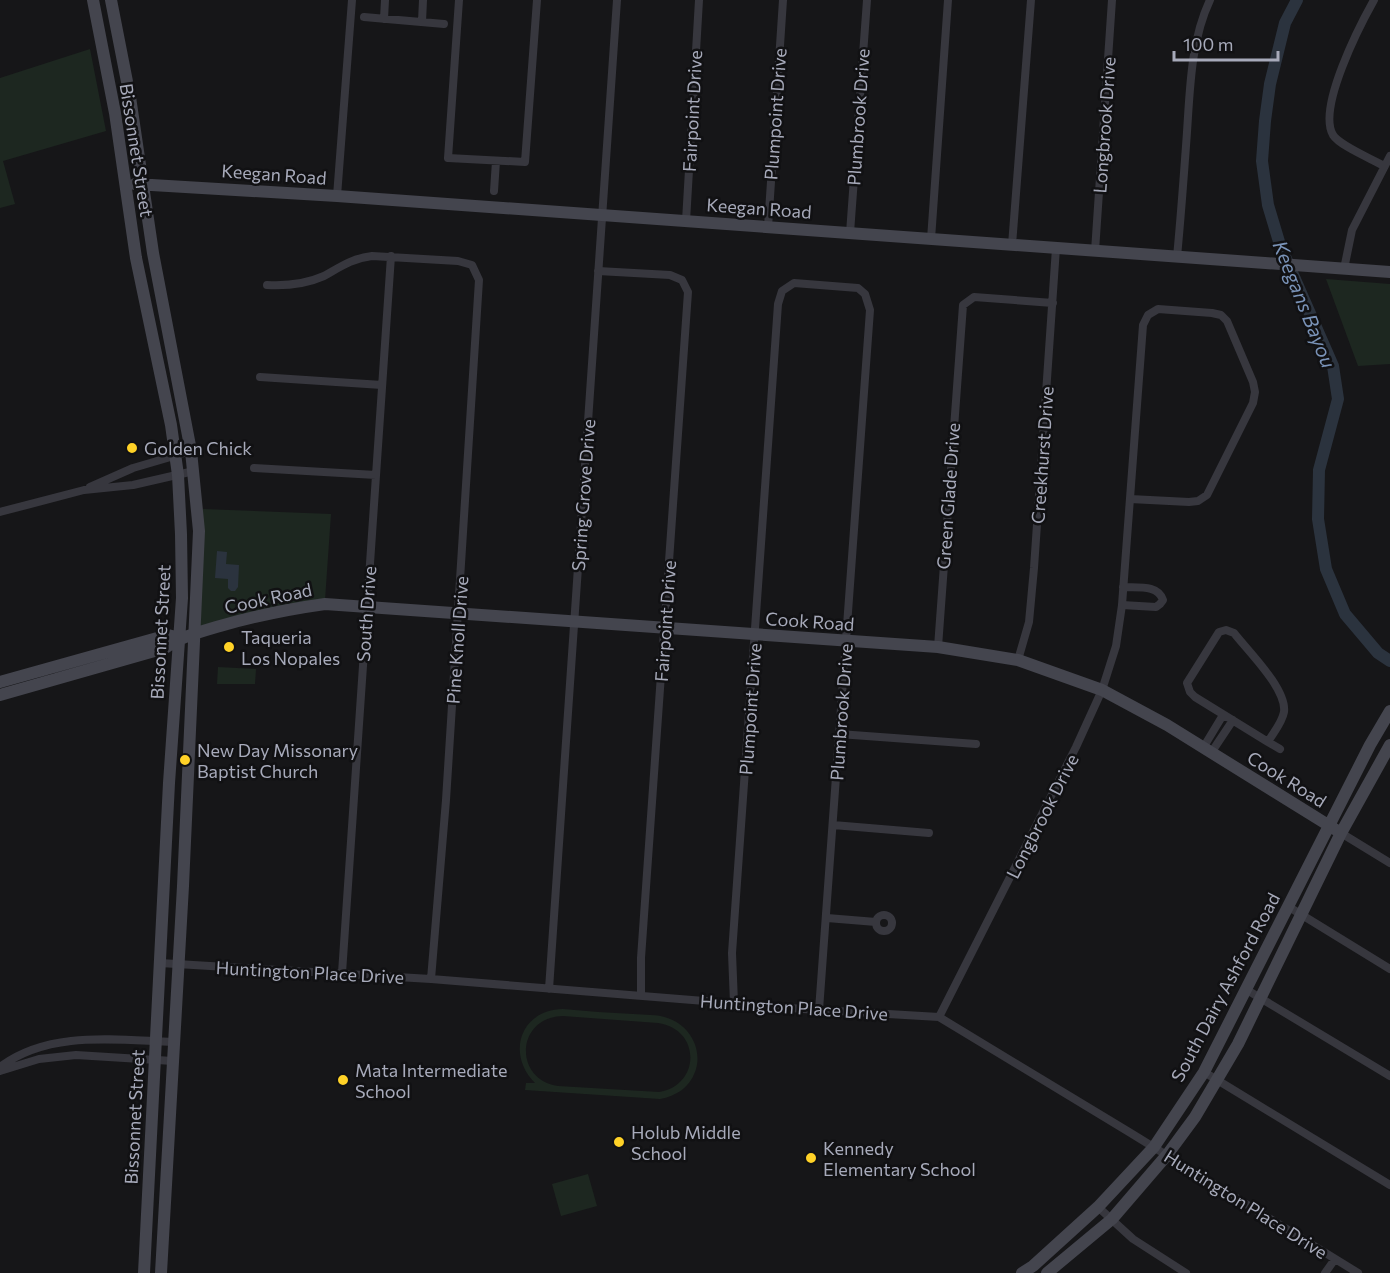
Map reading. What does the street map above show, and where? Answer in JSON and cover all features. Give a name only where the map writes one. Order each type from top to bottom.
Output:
[{"type":"main road","name":"Bissonnet Street","points":[[93,0],[115,113],[136,258],[178,475],[182,579],[144,1273]]},
{"type":"main road","name":"Bissonnet Street","points":[[111,0],[123,59],[153,254],[191,450],[199,531],[196,633],[161,1273]]},
{"type":"main road","points":[[105,63],[123,59]]},
{"type":"main road","name":"Keegan Road","points":[[124,185],[142,183],[337,196],[1390,272]]},
{"type":"main road","points":[[136,258],[153,254]]},
{"type":"main road","points":[[153,341],[170,338]]},
{"type":"main road","name":"Cook Road","points":[[0,695],[165,648],[179,638],[196,633],[264,614],[325,604],[459,612],[574,623],[664,627],[755,636],[938,647],[1018,660],[1102,690],[1167,725],[1341,833]]},
{"type":"main road","name":"Cook Road","points":[[0,682],[143,641],[168,635],[179,638]]},
{"type":"main road","name":"South Dairy Ashford Road","points":[[1022,1273],[1035,1269],[1098,1207],[1154,1147],[1204,1072],[1370,745],[1390,711]]},
{"type":"main road","points":[[172,735],[190,736]]},
{"type":"main road","name":"South Dairy Ashford Road","points":[[1047,1273],[1112,1219],[1167,1155],[1195,1117],[1262,999],[1341,833],[1388,752]]},
{"type":"main road","points":[[168,805],[187,806]]},
{"type":"main road","points":[[149,1166],[166,1168]]},
{"type":"street","points":[[337,196],[352,0]]},
{"type":"street","points":[[384,19],[385,0]]},
{"type":"street","points":[[422,22],[423,0]]},
{"type":"street","points":[[459,0],[448,158],[525,162],[537,0]]},
{"type":"street","name":"Spring Grove Drive","points":[[549,989],[617,0]]},
{"type":"street","name":"Fairpoint Drive","points":[[686,221],[699,0]]},
{"type":"street","name":"Plumpoint Drive","points":[[768,227],[783,0]]},
{"type":"street","name":"Plumbrook Drive","points":[[850,233],[867,0]]},
{"type":"street","points":[[931,239],[948,0]]},
{"type":"street","points":[[1012,245],[1031,0]]},
{"type":"street","name":"Longbrook Drive","points":[[1095,251],[1112,0]]},
{"type":"street","points":[[1177,257],[1195,51],[1205,10],[1210,0]]},
{"type":"street","points":[[1374,0],[1346,56],[1334,91],[1330,120],[1332,133],[1338,141],[1384,166]]},
{"type":"street","points":[[364,17],[444,24]]},
{"type":"street","points":[[1344,269],[1352,230],[1390,156]]},
{"type":"street","points":[[494,191],[496,161]]},
{"type":"street","name":"Creekhurst Drive","points":[[1018,660],[1029,622],[1033,579],[1056,248]]},
{"type":"street","points":[[267,285],[281,286],[311,280],[360,257],[391,256]]},
{"type":"street","name":"Pine Knoll Drive","points":[[391,256],[458,261],[472,266],[479,280],[459,612],[431,979]]},
{"type":"street","name":"South Drive","points":[[342,973],[391,256]]},
{"type":"street","name":"Fairpoint Drive","points":[[598,271],[670,275],[682,280],[688,292],[641,958],[641,996]]},
{"type":"street","name":"Plumpoint Drive","points":[[734,1003],[732,952],[778,303],[782,291],[794,283],[858,288],[866,294],[870,310],[867,343]]},
{"type":"street","name":"Green Glade Drive","points":[[938,647],[958,346],[963,305],[974,297],[1053,303]]},
{"type":"street","name":"Longbrook Drive","points":[[939,1017],[1076,747],[1102,690],[1116,646],[1124,587],[1130,499],[1143,325],[1148,315],[1158,309],[1221,315],[1231,329],[1255,392],[1253,403],[1206,495],[1198,501],[1189,502],[1130,499]]},
{"type":"street","name":"Plumbrook Drive","points":[[819,1010],[867,343]]},
{"type":"street","points":[[260,377],[382,385]]},
{"type":"street","points":[[84,490],[133,468],[191,450]]},
{"type":"street","points":[[254,468],[376,475]]},
{"type":"street","points":[[0,512],[84,490],[134,484],[194,471]]},
{"type":"street","points":[[1122,606],[1156,607],[1163,600],[1161,594],[1153,589],[1124,587]]},
{"type":"street","points":[[1268,742],[1284,712],[1282,696],[1234,633],[1226,630],[1216,634],[1187,683],[1190,692],[1195,697],[1268,742],[1280,749]]},
{"type":"street","points":[[1207,751],[1224,715]]},
{"type":"street","points":[[1207,751],[1233,720]]},
{"type":"street","points":[[839,734],[976,744]]},
{"type":"street","points":[[1370,745],[1388,752]]},
{"type":"street","points":[[833,825],[929,833]]},
{"type":"street","name":"Cook Road","points":[[1341,833],[1390,863]]},
{"type":"street","points":[[1289,907],[1390,969]]},
{"type":"street","points":[[827,918],[876,922]]},
{"type":"street","name":"Huntington Place Drive","points":[[160,963],[431,979],[819,1010],[939,1017],[1359,1273]]},
{"type":"street","points":[[1247,990],[1390,1076]]},
{"type":"street","points":[[0,1069],[9,1060],[43,1047],[77,1039],[174,1042]]},
{"type":"street","points":[[92,1039],[92,1056]]},
{"type":"street","points":[[0,1069],[39,1059],[76,1055],[172,1061]]},
{"type":"street","points":[[1204,1072],[1390,1185]]},
{"type":"street","points":[[1098,1207],[1133,1239],[1186,1273]]},
{"type":"street","points":[[1324,1273],[1335,1259]]},
{"type":"shaded area","points":[[90,49],[106,131],[3,161],[15,204],[0,208],[0,78]]},
{"type":"shaded area","points":[[1326,279],[1390,284],[1390,364],[1358,366]]},
{"type":"shaded area","points":[[203,509],[331,514],[325,600],[200,626]]},
{"type":"shaded area","points":[[218,667],[256,669],[255,684],[217,684]]},
{"type":"shaded area","points":[[563,1009],[652,1015],[670,1019],[684,1028],[693,1041],[697,1056],[695,1072],[689,1083],[681,1090],[660,1099],[525,1090],[526,1083],[535,1083],[526,1072],[521,1059],[522,1036],[536,1017],[548,1011]],"holes":[[[563,1016],[658,1023],[672,1027],[682,1035],[688,1046],[690,1057],[683,1079],[673,1087],[659,1092],[558,1086],[543,1081],[533,1072],[527,1061],[526,1049],[529,1037],[536,1026],[547,1019]]]},
{"type":"shaded area","points":[[588,1174],[597,1206],[561,1216],[552,1184]]},
{"type":"water","points":[[217,551],[227,552],[226,564],[239,565],[238,587],[235,591],[228,588],[228,579],[215,578]]},
{"type":"waterway","name":"Keegans Bayou","points":[[1297,0],[1285,23],[1270,84],[1262,161],[1268,205],[1280,245],[1333,366],[1338,399],[1319,470],[1318,519],[1326,569],[1345,614],[1378,653],[1390,661]]},
{"type":"place","name":"Golden Chick","points":[[132,448]]},
{"type":"place","name":"Taqueria Los Nopales","points":[[229,647]]},
{"type":"place","name":"New Day Missonary Baptist Church","points":[[185,760]]},
{"type":"place","name":"Mata Intermediate School","points":[[343,1080]]},
{"type":"place","name":"Holub Middle School","points":[[619,1142]]},
{"type":"place","name":"Kennedy Elementary School","points":[[811,1158]]}]
